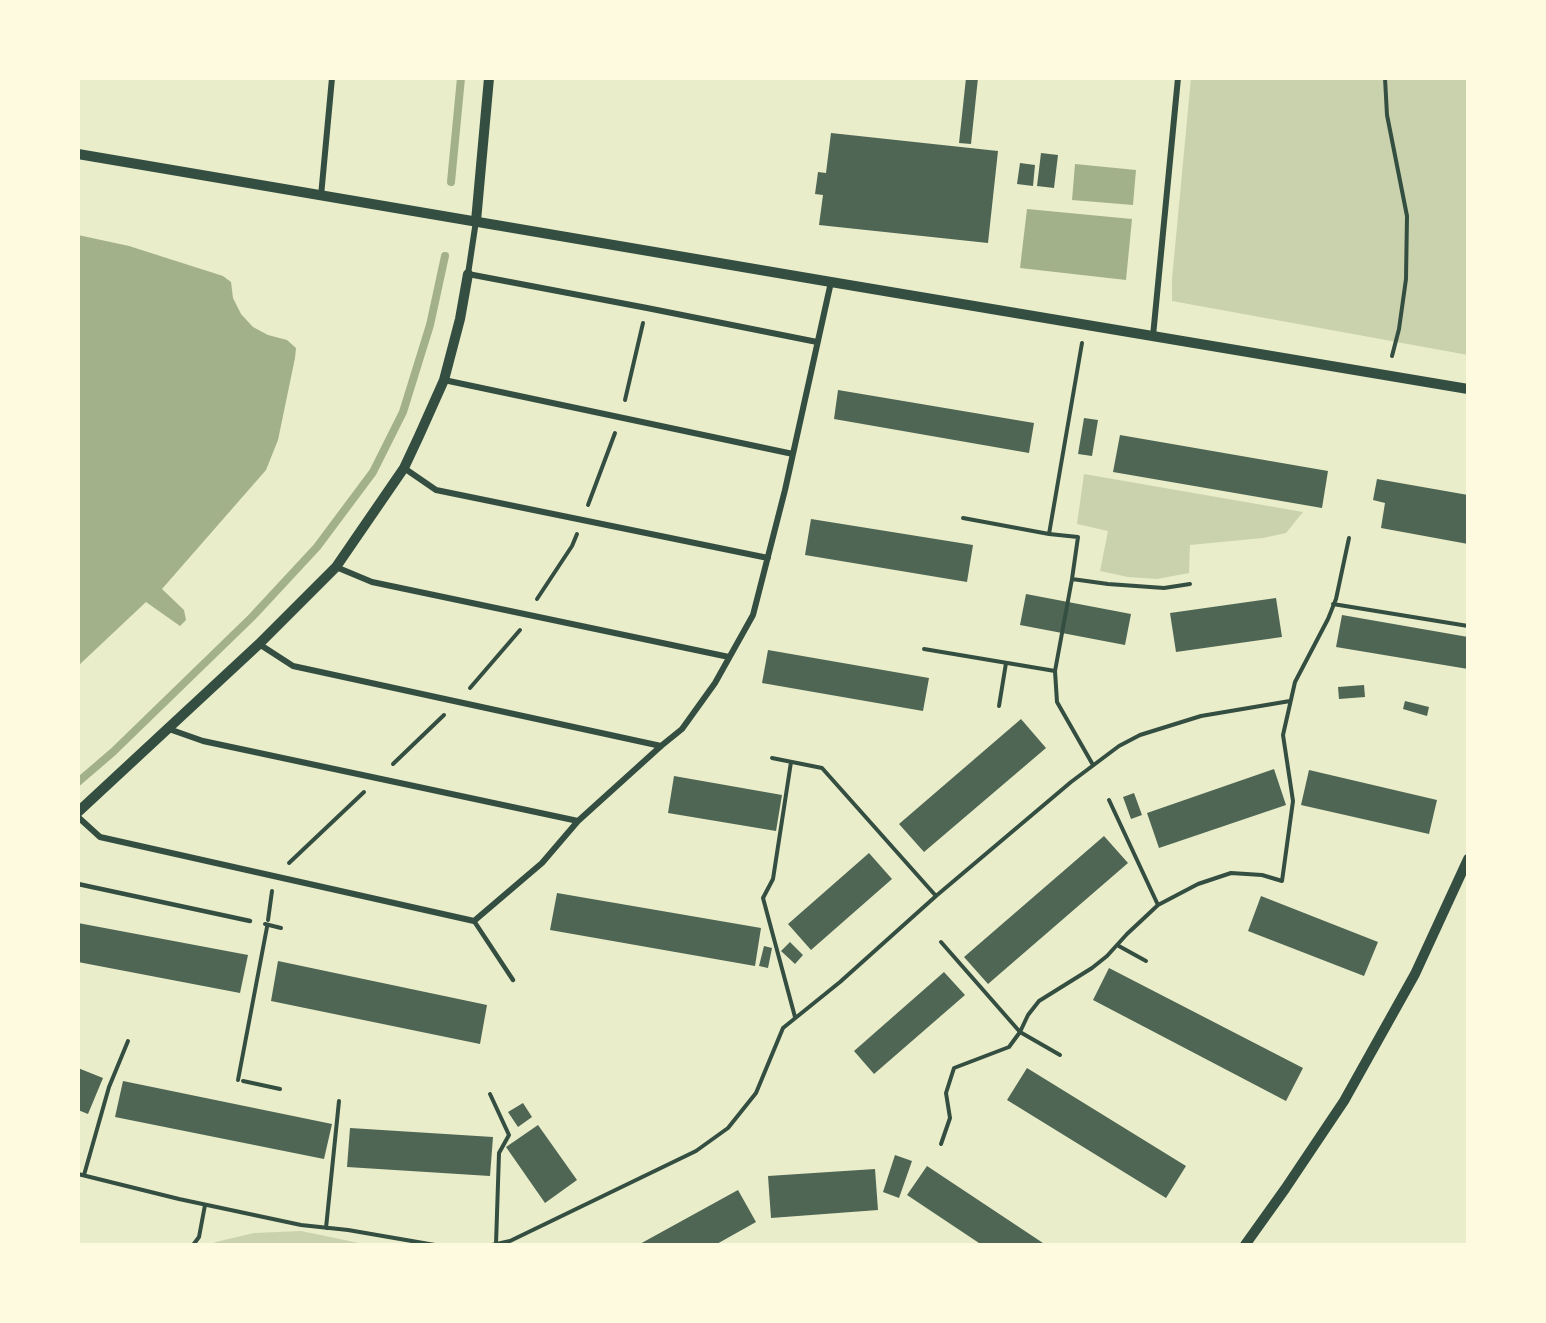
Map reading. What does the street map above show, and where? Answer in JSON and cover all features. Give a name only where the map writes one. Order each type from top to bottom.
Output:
[{"type":"street","points":[[321,196],[332,78]]},
{"type":"street","points":[[78,812],[259,644],[336,567],[404,468],[444,380],[460,319],[476,221],[489,78]]},
{"type":"street","points":[[1153,336],[1178,78]]},
{"type":"street","points":[[78,154],[1468,388]]},
{"type":"street","points":[[468,274],[818,342]]},
{"type":"street","points":[[78,817],[100,837],[474,921],[542,863],[578,821],[682,729],[715,683],[753,615],[793,454],[831,282]]},
{"type":"street","points":[[444,380],[793,454]]},
{"type":"street","points":[[404,468],[436,490],[768,558]]},
{"type":"street","points":[[336,567],[372,582],[729,657]]},
{"type":"street","points":[[259,644],[293,666],[661,746]]},
{"type":"street","points":[[166,728],[203,741],[578,821]]},
{"type":"street","points":[[1245,1245],[1344,1101],[1415,974],[1468,859]]},
{"type":"lane","points":[[78,884],[250,921]]},
{"type":"lane","points":[[474,921],[513,980]]},
{"type":"path","points":[[1385,78],[1387,115],[1407,216],[1406,279],[1399,329],[1388,374]]},
{"type":"path","points":[[1049,534],[1085,325]]},
{"type":"path","points":[[963,518],[1078,537],[1055,671],[1057,702],[1093,765]]},
{"type":"path","points":[[280,1089],[240,1081],[274,876],[457,702],[530,616],[572,546],[582,519]]},
{"type":"path","points":[[941,1144],[950,1118],[946,1093],[954,1068],[1009,1047],[1039,1001],[1092,968],[1158,905],[1198,884],[1231,873],[1262,875],[1282,881],[1293,801],[1283,735],[1295,682],[1334,604],[1348,538]]},
{"type":"path","points":[[1072,579],[1164,588],[1190,584]]},
{"type":"path","points":[[1334,604],[1468,626]]},
{"type":"path","points":[[924,649],[1055,671]]},
{"type":"path","points":[[999,706],[1006,663]]},
{"type":"path","points":[[490,1094],[509,1135],[499,1153],[494,1245],[510,1241],[696,1151],[728,1128],[756,1093],[783,1028],[840,982],[936,896],[1119,746],[1140,735],[1201,716],[1290,700]]},
{"type":"path","points":[[772,758],[822,768],[936,896]]},
{"type":"path","points":[[791,762],[773,879],[763,898],[795,1017]]},
{"type":"path","points":[[1109,800],[1158,905]]},
{"type":"path","points":[[940,942],[1020,1032],[1060,1055]]},
{"type":"path","points":[[1117,945],[1146,961]]},
{"type":"path","points":[[84,1175],[109,1087],[128,1041]]},
{"type":"path","points":[[326,1228],[339,1101]]},
{"type":"path","points":[[78,1174],[205,1205],[302,1225],[435,1245]]},
{"type":"path","points":[[193,1245],[199,1237],[205,1205]]},
{"type":"shaded area","points":[[1191,78],[1468,78],[1468,355],[1172,301],[1172,279]]},
{"type":"shaded area","points":[[1075,164],[1136,170],[1133,205],[1072,200]]},
{"type":"shaded area","points":[[1027,209],[1132,219],[1126,280],[1020,268]]},
{"type":"shaded area","points":[[78,235],[129,246],[223,276],[231,282],[233,298],[241,314],[253,327],[268,335],[287,340],[296,348],[278,440],[266,470],[162,589],[184,610],[186,620],[180,626],[146,602],[78,666]]},
{"type":"shaded area","points":[[1084,474],[1303,512],[1286,533],[1263,538],[1190,545],[1189,573],[1157,579],[1128,577],[1100,571],[1108,531],[1077,524]]},
{"type":"shaded area","points":[[301,1231],[362,1245],[210,1245],[254,1233]]},
{"type":"building","points":[[966,78],[978,78],[971,144],[959,143]]},
{"type":"building","points":[[831,133],[998,151],[988,243],[819,225],[823,195],[815,194],[818,172],[826,173]]},
{"type":"building","points":[[1041,153],[1058,155],[1054,188],[1037,186]]},
{"type":"building","points":[[1020,163],[1035,165],[1033,186],[1017,184]]},
{"type":"building","points":[[838,390],[1034,423],[1029,453],[834,419]]},
{"type":"building","points":[[1084,418],[1098,420],[1092,456],[1078,454]]},
{"type":"building","points":[[1120,435],[1328,471],[1322,508],[1113,472]]},
{"type":"building","points":[[1377,479],[1468,495],[1468,544],[1381,528],[1385,503],[1373,500]]},
{"type":"building","points":[[811,519],[973,545],[967,582],[805,555]]},
{"type":"building","points":[[1026,594],[1131,614],[1125,645],[1020,625]]},
{"type":"building","points":[[1276,598],[1282,637],[1176,652],[1170,613]]},
{"type":"building","points":[[1342,615],[1468,637],[1468,669],[1336,647]]},
{"type":"building","points":[[768,650],[929,678],[923,711],[762,683]]},
{"type":"building","points":[[1364,685],[1365,697],[1339,699],[1338,687]]},
{"type":"building","points":[[1405,701],[1429,707],[1427,716],[1403,709]]},
{"type":"building","points":[[1021,719],[1046,748],[924,852],[899,824]]},
{"type":"building","points":[[1274,769],[1286,805],[1159,848],[1147,813]]},
{"type":"building","points":[[1309,770],[1437,800],[1429,834],[1301,805]]},
{"type":"building","points":[[674,776],[782,795],[776,831],[668,813]]},
{"type":"building","points":[[1134,793],[1142,815],[1131,819],[1123,797]]},
{"type":"building","points":[[1104,836],[1128,863],[988,984],[964,957]]},
{"type":"building","points":[[869,853],[892,879],[811,950],[788,924]]},
{"type":"building","points":[[557,893],[761,928],[755,966],[550,930]]},
{"type":"building","points":[[1261,896],[1378,942],[1364,976],[1248,931]]},
{"type":"building","points":[[78,923],[248,955],[240,993],[78,962]]},
{"type":"building","points":[[790,942],[803,955],[795,964],[781,951]]},
{"type":"building","points":[[764,946],[772,948],[768,968],[759,966]]},
{"type":"building","points":[[278,961],[487,1005],[480,1044],[271,1001]]},
{"type":"building","points":[[1109,968],[1303,1068],[1286,1101],[1093,1000]]},
{"type":"building","points":[[944,972],[965,995],[874,1074],[854,1051]]},
{"type":"building","points":[[78,1068],[103,1078],[88,1114],[78,1110]]},
{"type":"building","points":[[1027,1068],[1186,1166],[1166,1198],[1007,1100]]},
{"type":"building","points":[[123,1081],[332,1124],[324,1159],[115,1117]]},
{"type":"building","points":[[523,1103],[532,1117],[518,1127],[508,1112]]},
{"type":"building","points":[[538,1125],[577,1180],[545,1203],[506,1147]]},
{"type":"building","points":[[350,1128],[493,1137],[490,1176],[347,1167]]},
{"type":"building","points":[[895,1155],[912,1161],[899,1198],[883,1192]]},
{"type":"building","points":[[927,1166],[1046,1245],[982,1245],[907,1195]]},
{"type":"building","points":[[875,1169],[878,1210],[771,1218],[768,1176]]},
{"type":"building","points":[[738,1190],[756,1222],[715,1245],[638,1245]]},
{"type":"waterway","points":[[451,182],[461,78]]},
{"type":"waterway","points":[[78,782],[113,752],[252,617],[317,547],[373,472],[403,412],[430,325],[445,256]]}]
